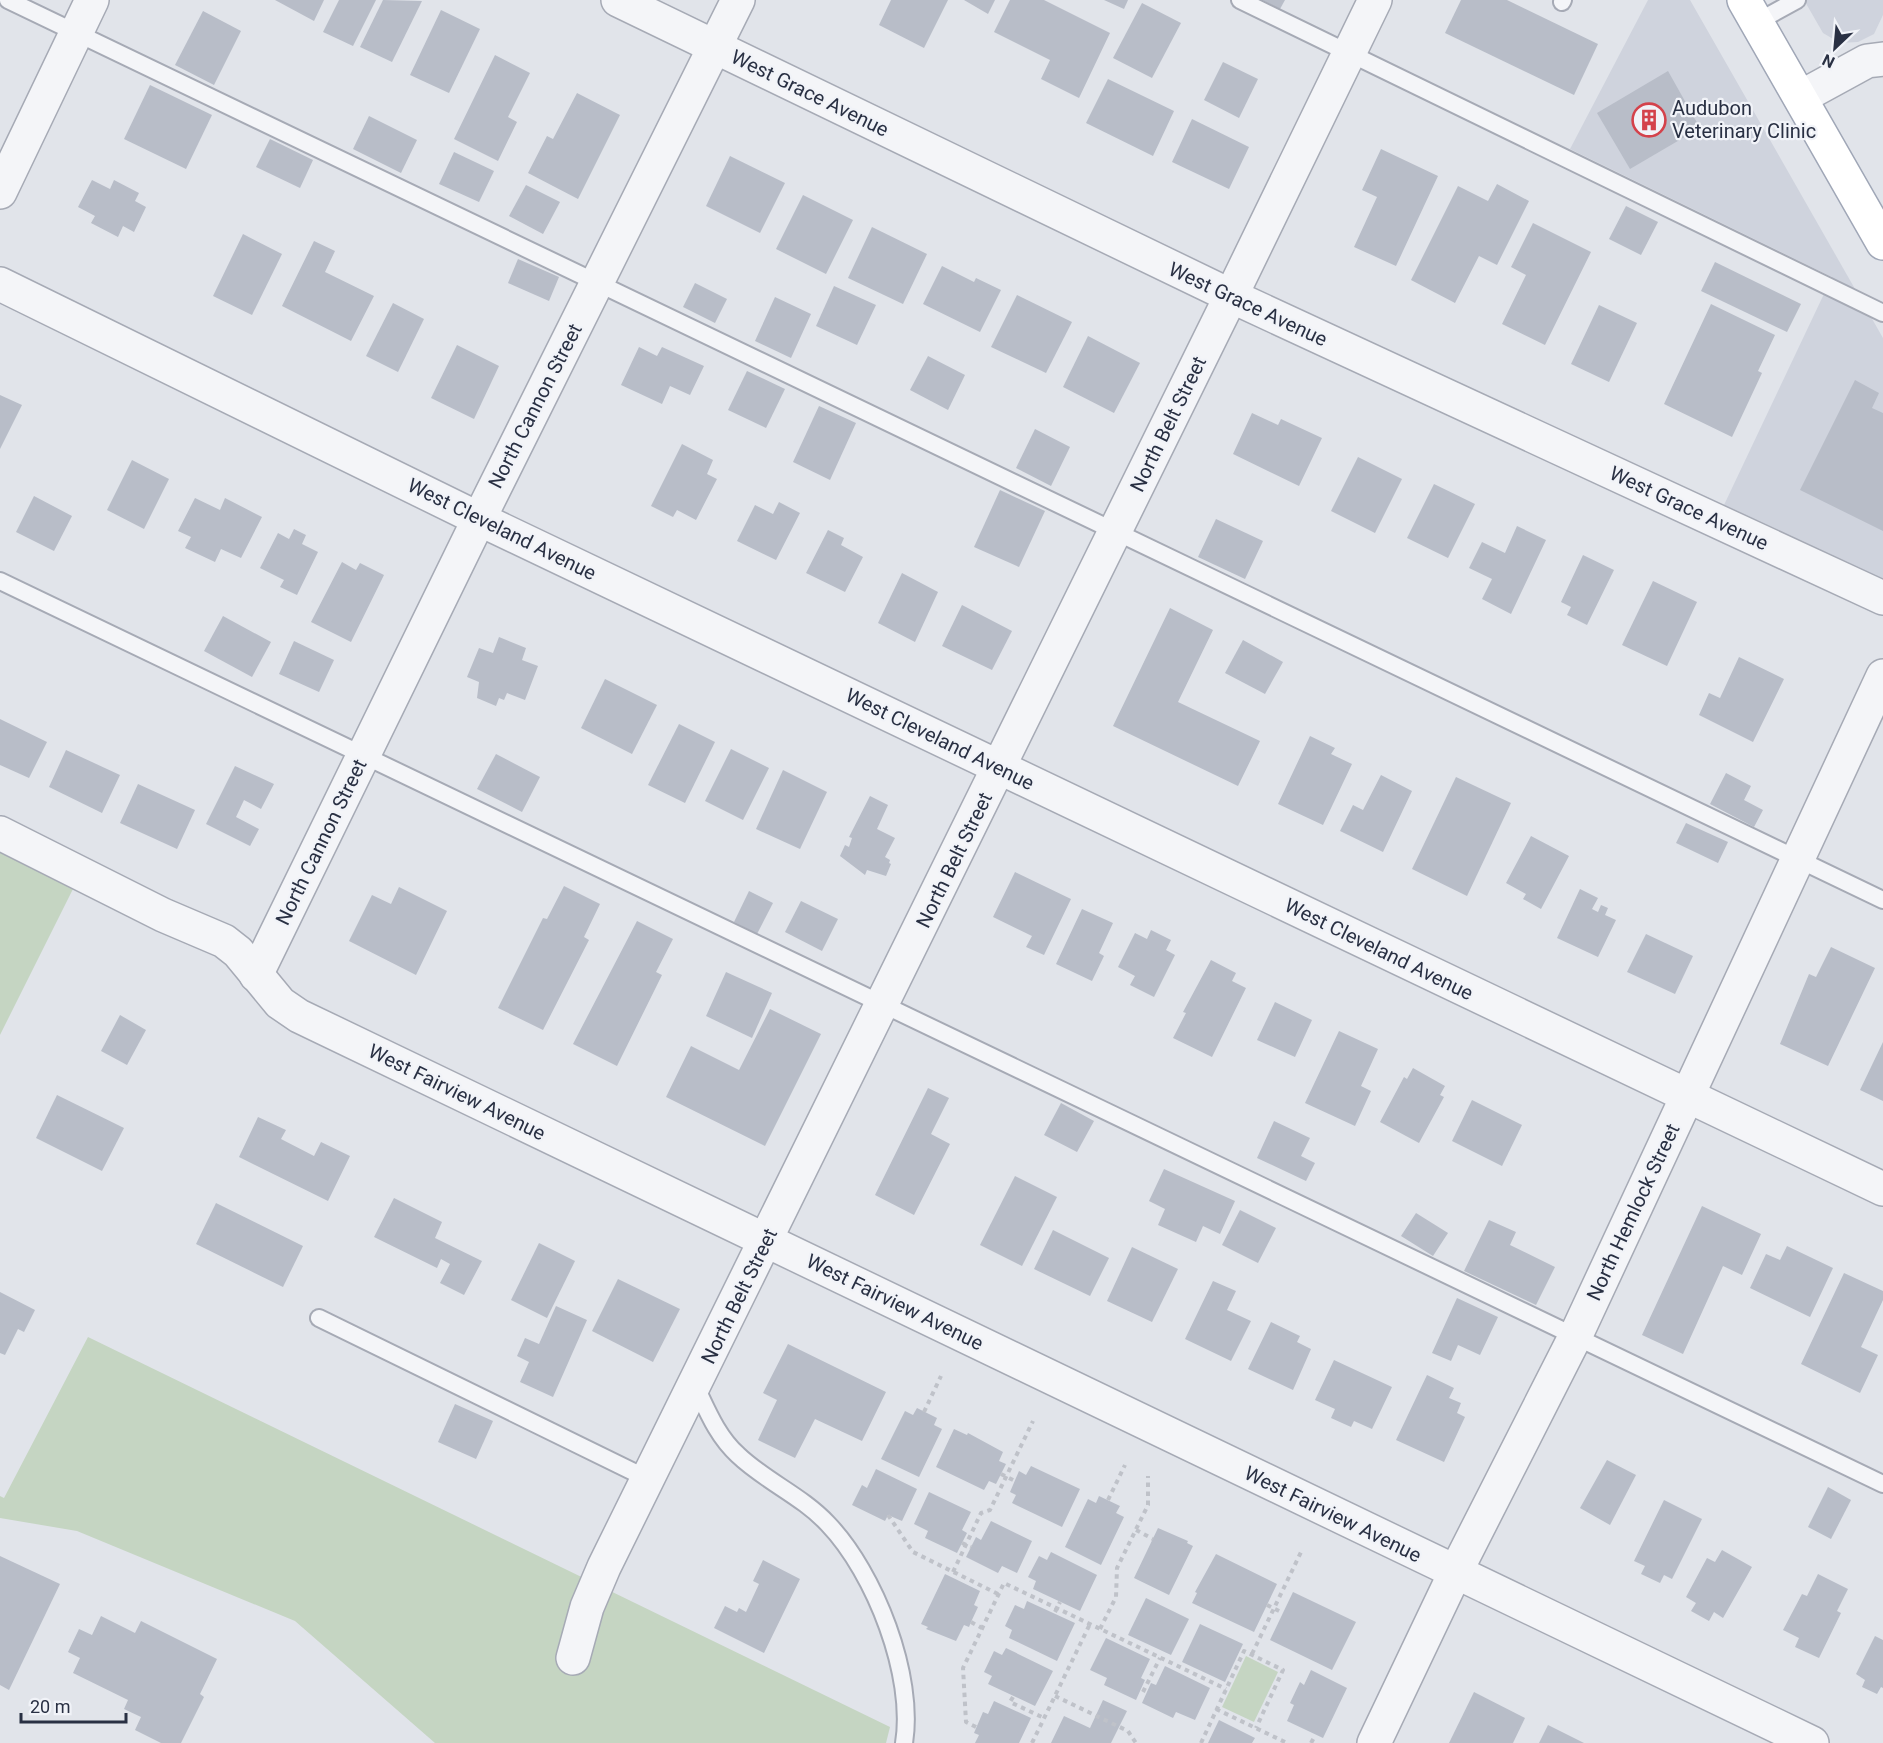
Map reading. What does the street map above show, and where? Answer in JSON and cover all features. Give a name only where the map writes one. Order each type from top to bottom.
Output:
[{"type":"main road","points":[[1751,11],[1883,243]]},
{"type":"street","points":[[0,192],[92,0]]},
{"type":"street","name":"West Grace Avenue","points":[[618,0],[1231,297],[1883,598]]},
{"type":"street","name":"North Cannon Street","points":[[256,975],[479,519],[738,0]]},
{"type":"street","name":"North Belt Street","points":[[573,1658],[580,1626],[595,1586],[883,1005],[1375,0]]},
{"type":"street","points":[[1801,97],[1867,62],[1883,59]]},
{"type":"street","name":"West Cleveland Avenue","points":[[0,284],[479,519],[1883,1189]]},
{"type":"street","name":"North Hemlock Street","points":[[1374,1743],[1455,1573],[1576,1335],[1796,858],[1883,676]]},
{"type":"street","name":"West Fairview Avenue","points":[[0,833],[163,915],[215,936],[238,952],[280,1003],[299,1016],[1812,1743]]},
{"type":"lane","points":[[8,0],[1883,900]]},
{"type":"lane","points":[[1240,0],[1883,313]]},
{"type":"lane","points":[[1751,11],[1797,0]]},
{"type":"lane","points":[[0,581],[1883,1484]]},
{"type":"lane","points":[[319,1318],[648,1479]]},
{"type":"lane","points":[[695,1385],[717,1429],[738,1456],[814,1511],[852,1554],[878,1605],[900,1668],[907,1710],[904,1743]]},
{"type":"path","points":[[924,1412],[941,1376]]},
{"type":"path","points":[[953,1572],[964,1544],[981,1513],[990,1510],[1033,1421]]},
{"type":"path","points":[[1108,1500],[1125,1465]]},
{"type":"path","points":[[1001,1474],[1015,1481]]},
{"type":"path","points":[[1100,1629],[1116,1597],[1117,1568],[1148,1505],[1148,1476]]},
{"type":"path","points":[[888,1515],[913,1552],[999,1594]]},
{"type":"path","points":[[1136,1530],[1153,1539]]},
{"type":"path","points":[[964,1544],[971,1547]]},
{"type":"path","points":[[1251,1654],[1302,1550]]},
{"type":"path","points":[[976,1727],[966,1722],[963,1668],[1004,1583],[1056,1610],[1226,1689]]},
{"type":"path","points":[[1056,1610],[1060,1602]]},
{"type":"path","points":[[1267,1605],[1283,1613]]},
{"type":"path","points":[[971,1622],[982,1628]]},
{"type":"path","points":[[1032,1743],[1090,1624]]},
{"type":"path","points":[[1201,1743],[1244,1651],[1283,1670],[1256,1728]]},
{"type":"path","points":[[1143,1692],[1160,1658]]},
{"type":"path","points":[[1055,1696],[1128,1731],[1136,1743]]},
{"type":"path","points":[[1013,1697],[1010,1702],[1044,1718]]},
{"type":"path","points":[[1216,1709],[1287,1743]]},
{"type":"path","points":[[1311,1743],[1315,1736]]},
{"type":"shaded area","points":[[1648,0],[1690,0],[1883,338],[1883,585],[1724,505],[1832,277],[1570,149]]},
{"type":"shaded area","points":[[1804,0],[1883,0],[1883,15],[1874,34],[1858,42],[1840,43],[1823,33]]},
{"type":"green space","points":[[0,850],[73,889],[0,1035]]},
{"type":"green space","points":[[88,1337],[890,1727],[886,1743],[435,1743],[295,1621],[77,1531],[0,1518],[0,1496],[4,1498]]},
{"type":"green space","points":[[1246,1656],[1278,1672],[1254,1722],[1222,1707]]},
{"type":"building","points":[[275,0],[324,0],[314,21]]},
{"type":"building","points":[[339,0],[376,0],[353,46],[323,32]]},
{"type":"building","points":[[383,0],[422,1],[392,62],[360,47]]},
{"type":"building","points":[[891,0],[948,0],[924,48],[879,25]]},
{"type":"building","points":[[964,0],[995,0],[988,14]]},
{"type":"building","points":[[1010,0],[1044,0],[1110,33],[1079,98],[1041,79],[1050,60],[994,32]]},
{"type":"building","points":[[1104,0],[1128,0],[1124,9]]},
{"type":"building","points":[[1262,0],[1285,0],[1280,9]]},
{"type":"building","points":[[1461,0],[1507,0],[1598,44],[1574,95],[1445,33]]},
{"type":"building","points":[[1142,3],[1181,23],[1152,78],[1113,58]]},
{"type":"building","points":[[441,10],[480,29],[449,93],[410,75]]},
{"type":"building","points":[[203,11],[241,31],[214,85],[175,65]]},
{"type":"building","points":[[495,55],[530,73],[508,117],[517,122],[498,161],[454,139]]},
{"type":"building","points":[[1223,62],[1258,79],[1239,118],[1204,100]]},
{"type":"building","name":"Audubon Veterinary Clinic","points":[[1668,71],[1700,128],[1630,169],[1597,113]]},
{"type":"building","points":[[1108,79],[1174,111],[1153,156],[1086,123]]},
{"type":"building","points":[[150,85],[212,115],[186,169],[124,139]]},
{"type":"building","points":[[577,93],[620,115],[578,199],[528,173],[547,136],[553,139]]},
{"type":"building","points":[[369,116],[417,140],[401,173],[353,149]]},
{"type":"building","points":[[1192,119],[1249,147],[1229,189],[1172,162]]},
{"type":"building","points":[[270,139],[313,160],[300,188],[256,167]]},
{"type":"building","points":[[1381,149],[1438,176],[1396,266],[1354,247],[1377,197],[1362,190]]},
{"type":"building","points":[[454,152],[494,171],[479,202],[439,184]]},
{"type":"building","points":[[730,156],[785,183],[760,233],[706,206]]},
{"type":"building","points":[[92,180],[110,189],[114,180],[139,193],[135,201],[146,207],[134,232],[123,226],[118,237],[91,223],[95,216],[78,207]]},
{"type":"building","points":[[1497,184],[1529,201],[1497,265],[1479,256],[1455,303],[1411,280],[1458,186],[1488,201]]},
{"type":"building","points":[[526,185],[560,202],[543,234],[509,216]]},
{"type":"building","points":[[803,195],[853,220],[826,274],[776,249]]},
{"type":"building","points":[[1626,206],[1658,222],[1641,255],[1609,239]]},
{"type":"building","points":[[1533,223],[1591,252],[1545,345],[1502,324],[1526,275],[1511,267]]},
{"type":"building","points":[[872,227],[927,254],[903,304],[848,278]]},
{"type":"building","points":[[243,234],[282,254],[252,315],[213,296]]},
{"type":"building","points":[[314,241],[335,251],[325,272],[374,296],[351,341],[282,306]]},
{"type":"building","points":[[518,259],[559,277],[549,301],[508,283]]},
{"type":"building","points":[[1715,262],[1801,304],[1787,332],[1701,291]]},
{"type":"building","points":[[942,266],[974,282],[976,278],[1001,290],[980,332],[923,304]]},
{"type":"building","points":[[695,283],[727,299],[715,323],[683,307]]},
{"type":"building","points":[[834,286],[876,305],[857,345],[816,326]]},
{"type":"building","points":[[1017,295],[1072,322],[1046,373],[991,347]]},
{"type":"building","points":[[775,297],[811,314],[791,358],[755,341]]},
{"type":"building","points":[[393,303],[424,319],[398,372],[366,356]]},
{"type":"building","points":[[1711,304],[1775,335],[1758,371],[1762,373],[1732,437],[1664,404]]},
{"type":"building","points":[[1599,305],[1637,323],[1609,382],[1571,364]]},
{"type":"building","points":[[1088,336],[1140,363],[1114,413],[1063,387]]},
{"type":"building","points":[[457,345],[499,366],[474,419],[431,398]]},
{"type":"building","points":[[639,347],[657,356],[662,347],[704,366],[690,395],[670,386],[662,404],[621,385]]},
{"type":"building","points":[[928,356],[965,375],[948,410],[910,390]]},
{"type":"building","points":[[747,371],[785,389],[766,428],[728,410]]},
{"type":"building","points":[[1855,380],[1879,393],[1872,408],[1883,413],[1883,531],[1800,490]]},
{"type":"building","points":[[0,395],[22,405],[0,449]]},
{"type":"building","points":[[819,406],[856,423],[830,480],[793,462]]},
{"type":"building","points":[[1252,413],[1278,425],[1281,419],[1322,438],[1299,486],[1233,454]]},
{"type":"building","points":[[1035,429],[1070,447],[1051,486],[1016,468]]},
{"type":"building","points":[[682,444],[713,460],[707,474],[717,479],[696,520],[677,510],[673,517],[651,506]]},
{"type":"building","points":[[1358,457],[1402,479],[1375,533],[1331,511]]},
{"type":"building","points":[[132,460],[169,479],[144,529],[107,510]]},
{"type":"building","points":[[1434,484],[1475,504],[1448,558],[1407,538]]},
{"type":"building","points":[[1000,490],[1045,511],[1019,567],[974,547]]},
{"type":"building","points":[[34,496],[72,516],[54,551],[16,532]]},
{"type":"building","points":[[195,498],[220,510],[225,498],[262,517],[241,558],[221,549],[215,562],[185,548],[191,537],[178,531]]},
{"type":"building","points":[[779,502],[800,513],[776,560],[737,541],[755,505],[773,514]]},
{"type":"building","points":[[1216,519],[1263,541],[1245,579],[1198,557]]},
{"type":"building","points":[[1517,526],[1546,540],[1511,614],[1482,599],[1492,579],[1469,568],[1482,542],[1505,553]]},
{"type":"building","points":[[294,529],[306,535],[302,544],[318,552],[297,595],[280,587],[284,580],[260,568],[278,533],[289,539]]},
{"type":"building","points":[[828,530],[844,538],[841,545],[863,557],[845,592],[806,573]]},
{"type":"building","points":[[1583,555],[1614,570],[1587,625],[1567,615],[1571,607],[1561,602]]},
{"type":"building","points":[[342,562],[356,570],[360,563],[384,575],[351,642],[311,622]]},
{"type":"building","points":[[902,573],[938,592],[915,642],[878,623]]},
{"type":"building","points":[[1653,581],[1697,602],[1667,666],[1622,645]]},
{"type":"building","points":[[962,605],[1012,631],[992,670],[942,646]]},
{"type":"building","points":[[1170,608],[1213,630],[1178,702],[1260,741],[1238,786],[1113,726]]},
{"type":"building","points":[[223,616],[271,642],[252,677],[204,651]]},
{"type":"building","points":[[499,637],[526,648],[522,660],[538,666],[525,700],[507,693],[504,700],[499,698],[496,706],[477,698],[479,682],[467,677],[479,648],[493,653]]},
{"type":"building","points":[[1243,640],[1283,662],[1265,694],[1225,673]]},
{"type":"building","points":[[294,641],[334,660],[319,692],[279,674]]},
{"type":"building","points":[[1739,657],[1784,679],[1753,742],[1699,715],[1709,693],[1720,698]]},
{"type":"building","points":[[605,679],[657,705],[632,754],[581,728]]},
{"type":"building","points":[[0,719],[47,742],[29,778],[0,765]]},
{"type":"building","points":[[679,724],[715,742],[685,803],[648,785]]},
{"type":"building","points":[[1310,736],[1335,748],[1331,754],[1352,764],[1323,825],[1278,804]]},
{"type":"building","points":[[731,749],[769,768],[743,820],[705,801]]},
{"type":"building","points":[[66,750],[120,775],[102,813],[49,787]]},
{"type":"building","points":[[496,754],[540,777],[522,812],[477,789]]},
{"type":"building","points":[[235,766],[274,784],[261,809],[244,800],[236,817],[259,829],[250,846],[206,824]]},
{"type":"building","points":[[783,770],[827,792],[800,849],[756,829]]},
{"type":"building","points":[[1726,773],[1751,786],[1744,800],[1763,810],[1754,827],[1710,804]]},
{"type":"building","points":[[1381,775],[1412,791],[1383,852],[1340,831],[1353,805],[1363,810]]},
{"type":"building","points":[[1456,777],[1511,803],[1467,896],[1412,869]]},
{"type":"building","points":[[138,784],[195,810],[177,849],[120,823]]},
{"type":"building","points":[[870,796],[888,805],[877,829],[895,838],[885,857],[890,860],[891,864],[886,876],[867,870],[865,875],[840,856],[845,845],[849,847],[852,838],[849,837]]},
{"type":"building","points":[[1686,823],[1728,842],[1718,863],[1676,843]]},
{"type":"building","points":[[1531,836],[1569,856],[1541,909],[1523,899],[1526,894],[1506,883]]},
{"type":"building","points":[[1015,872],[1071,899],[1044,955],[1026,947],[1032,936],[993,917]]},
{"type":"building","points":[[564,886],[600,904],[584,937],[589,940],[543,1030],[498,1008],[543,918],[547,919]]},
{"type":"building","points":[[399,887],[447,911],[416,975],[349,941],[372,895],[391,904]]},
{"type":"building","points":[[1580,889],[1598,898],[1592,909],[1598,912],[1601,905],[1608,908],[1605,915],[1616,920],[1598,957],[1557,938]]},
{"type":"building","points":[[749,891],[773,903],[757,934],[734,922]]},
{"type":"building","points":[[801,901],[838,919],[822,951],[785,932]]},
{"type":"building","points":[[1082,909],[1113,923],[1099,953],[1104,956],[1092,981],[1056,964]]},
{"type":"building","points":[[637,921],[673,939],[656,972],[662,975],[617,1066],[573,1044]]},
{"type":"building","points":[[1151,930],[1171,940],[1166,950],[1175,955],[1154,997],[1130,985],[1135,976],[1118,967],[1135,933],[1147,939]]},
{"type":"building","points":[[1646,934],[1693,956],[1675,994],[1627,972]]},
{"type":"building","points":[[1831,947],[1875,968],[1828,1066],[1780,1044],[1809,974],[1816,977]]},
{"type":"building","points":[[1211,960],[1236,973],[1232,981],[1246,988],[1212,1057],[1173,1038],[1186,1013],[1183,1012]]},
{"type":"building","points":[[726,972],[772,993],[752,1038],[706,1016]]},
{"type":"building","points":[[1275,1002],[1312,1020],[1295,1057],[1257,1040]]},
{"type":"building","points":[[770,1009],[821,1034],[765,1146],[666,1097],[691,1046],[739,1070]]},
{"type":"building","points":[[120,1015],[146,1030],[127,1065],[101,1051]]},
{"type":"building","points":[[1339,1031],[1378,1049],[1361,1086],[1371,1091],[1355,1126],[1305,1103]]},
{"type":"building","points":[[1883,1042],[1883,1101],[1860,1090]]},
{"type":"building","points":[[1413,1068],[1445,1086],[1440,1095],[1444,1097],[1419,1143],[1380,1122],[1404,1077],[1407,1079]]},
{"type":"building","points":[[928,1088],[949,1098],[931,1134],[950,1144],[914,1215],[875,1195]]},
{"type":"building","points":[[57,1095],[124,1128],[102,1171],[36,1138]]},
{"type":"building","points":[[1472,1100],[1522,1125],[1502,1166],[1452,1141]]},
{"type":"building","points":[[1061,1103],[1094,1121],[1077,1152],[1044,1135]]},
{"type":"building","points":[[258,1117],[286,1130],[281,1139],[314,1156],[321,1142],[350,1156],[328,1201],[239,1157]]},
{"type":"building","points":[[1274,1121],[1310,1138],[1301,1156],[1315,1163],[1306,1181],[1257,1158]]},
{"type":"building","points":[[1164,1169],[1235,1201],[1220,1234],[1203,1226],[1196,1242],[1158,1225],[1165,1209],[1149,1201]]},
{"type":"building","points":[[1015,1176],[1057,1197],[1022,1266],[980,1245]]},
{"type":"building","points":[[394,1198],[442,1222],[435,1238],[482,1261],[464,1295],[440,1283],[450,1264],[441,1259],[437,1268],[374,1237]]},
{"type":"building","points":[[216,1203],[303,1246],[283,1287],[196,1244]]},
{"type":"building","points":[[1702,1206],[1761,1234],[1742,1275],[1723,1266],[1683,1354],[1642,1335]]},
{"type":"building","points":[[1240,1210],[1276,1228],[1258,1263],[1222,1245]]},
{"type":"building","points":[[1416,1213],[1448,1233],[1433,1256],[1401,1236]]},
{"type":"building","points":[[1489,1220],[1516,1232],[1510,1245],[1555,1267],[1536,1305],[1464,1271]]},
{"type":"building","points":[[1053,1230],[1109,1258],[1090,1296],[1034,1269]]},
{"type":"building","points":[[539,1243],[575,1261],[547,1318],[511,1300]]},
{"type":"building","points":[[1787,1246],[1833,1268],[1810,1317],[1750,1288],[1766,1254],[1780,1260]]},
{"type":"building","points":[[1132,1247],[1178,1269],[1152,1322],[1107,1301]]},
{"type":"building","points":[[1844,1273],[1883,1291],[1883,1300],[1861,1347],[1878,1355],[1860,1393],[1801,1364]]},
{"type":"building","points":[[618,1279],[680,1309],[653,1362],[592,1331]]},
{"type":"building","points":[[1213,1281],[1236,1291],[1227,1310],[1251,1321],[1231,1361],[1185,1339]]},
{"type":"building","points":[[0,1292],[35,1310],[24,1332],[18,1329],[5,1355],[0,1353]]},
{"type":"building","points":[[1457,1298],[1498,1317],[1480,1355],[1458,1345],[1451,1361],[1432,1353]]},
{"type":"building","points":[[556,1306],[587,1320],[553,1397],[520,1382],[529,1362],[517,1356],[525,1338],[539,1344]]},
{"type":"building","points":[[1271,1322],[1300,1336],[1297,1342],[1311,1349],[1293,1390],[1248,1369]]},
{"type":"building","points":[[788,1344],[886,1392],[862,1441],[815,1419],[795,1458],[758,1440],[777,1400],[763,1393]]},
{"type":"building","points":[[1334,1360],[1392,1387],[1372,1429],[1354,1421],[1351,1427],[1331,1418],[1335,1409],[1315,1400]]},
{"type":"building","points":[[1427,1375],[1454,1388],[1449,1398],[1461,1403],[1457,1413],[1465,1417],[1444,1462],[1396,1440]]},
{"type":"building","points":[[455,1404],[493,1421],[476,1459],[438,1442]]},
{"type":"building","points":[[917,1408],[937,1418],[934,1425],[942,1429],[919,1477],[881,1459],[905,1411],[913,1415]]},
{"type":"building","points":[[954,1429],[967,1435],[968,1433],[1003,1452],[999,1461],[1006,1464],[996,1484],[989,1481],[984,1490],[936,1467]]},
{"type":"building","points":[[1607,1460],[1636,1475],[1610,1525],[1580,1508]]},
{"type":"building","points":[[1031,1466],[1080,1489],[1062,1527],[1012,1503],[1016,1495],[1010,1492],[1019,1471],[1026,1475]]},
{"type":"building","points":[[876,1469],[917,1489],[902,1521],[888,1515],[885,1521],[852,1505],[862,1485],[867,1488]]},
{"type":"building","points":[[1828,1487],[1851,1500],[1831,1539],[1808,1527]]},
{"type":"building","points":[[929,1492],[971,1512],[962,1530],[967,1533],[957,1553],[925,1538],[928,1531],[914,1524]]},
{"type":"building","points":[[1099,1496],[1120,1506],[1116,1513],[1124,1517],[1101,1565],[1065,1547],[1088,1499],[1096,1503]]},
{"type":"building","points":[[1664,1500],[1702,1519],[1672,1579],[1664,1575],[1660,1583],[1641,1574],[1645,1566],[1634,1561]]},
{"type":"building","points":[[991,1521],[1032,1541],[1017,1573],[1002,1566],[998,1573],[966,1557],[976,1537],[981,1540]]},
{"type":"building","points":[[1158,1528],[1188,1541],[1187,1543],[1193,1546],[1169,1595],[1134,1578]]},
{"type":"building","points":[[1722,1550],[1752,1567],[1723,1618],[1714,1612],[1709,1621],[1691,1611],[1696,1603],[1686,1597],[1707,1558],[1715,1562]]},
{"type":"building","points":[[1051,1552],[1097,1575],[1080,1611],[1033,1589],[1036,1581],[1028,1577],[1039,1556],[1047,1560]]},
{"type":"building","points":[[1216,1554],[1277,1584],[1254,1632],[1192,1603],[1197,1593],[1195,1592]]},
{"type":"building","points":[[0,1556],[60,1584],[9,1690],[0,1685]]},
{"type":"building","points":[[763,1560],[800,1579],[764,1653],[714,1628],[725,1606],[737,1612],[739,1608],[746,1612],[759,1584],[753,1581]]},
{"type":"building","points":[[945,1574],[980,1591],[974,1605],[978,1607],[969,1627],[964,1625],[956,1641],[926,1629],[928,1627],[921,1624]]},
{"type":"building","points":[[1818,1574],[1848,1589],[1837,1611],[1841,1613],[1819,1658],[1795,1647],[1799,1638],[1783,1630],[1802,1594],[1807,1596]]},
{"type":"building","points":[[1293,1592],[1356,1622],[1332,1670],[1270,1640]]},
{"type":"building","points":[[1146,1598],[1189,1619],[1171,1655],[1128,1635]]},
{"type":"building","points":[[1027,1601],[1075,1623],[1057,1661],[1009,1638],[1012,1630],[1005,1626],[1015,1605],[1024,1609]]},
{"type":"building","points":[[101,1616],[135,1633],[141,1621],[217,1659],[200,1694],[204,1697],[181,1743],[161,1743],[135,1730],[141,1717],[124,1709],[128,1700],[73,1673],[80,1658],[68,1652],[79,1629],[92,1635]]},
{"type":"building","points":[[1200,1624],[1243,1644],[1225,1682],[1182,1662]]},
{"type":"building","points":[[1875,1636],[1883,1640],[1883,1688],[1881,1687],[1877,1694],[1862,1687],[1865,1680],[1856,1674]]},
{"type":"building","points":[[1106,1638],[1150,1659],[1141,1678],[1145,1680],[1136,1700],[1104,1685],[1107,1678],[1090,1670]]},
{"type":"building","points":[[1006,1648],[1053,1671],[1035,1706],[988,1684],[992,1676],[984,1672],[994,1651],[1002,1655]]},
{"type":"building","points":[[1165,1666],[1210,1688],[1195,1720],[1176,1712],[1173,1718],[1142,1703],[1151,1683],[1156,1685]]},
{"type":"building","points":[[1311,1670],[1347,1688],[1323,1738],[1287,1721],[1294,1705],[1290,1703],[1300,1682],[1304,1685]]},
{"type":"building","points":[[1474,1692],[1525,1718],[1513,1743],[1449,1743]]},
{"type":"building","points":[[1103,1700],[1127,1711],[1111,1743],[1051,1743],[1064,1716],[1090,1728]]},
{"type":"building","points":[[994,1701],[1031,1718],[1019,1743],[975,1743],[979,1735],[974,1733],[983,1712],[988,1714]]},
{"type":"building","points":[[1219,1720],[1255,1738],[1252,1743],[1208,1743]]},
{"type":"building","points":[[1548,1725],[1584,1743],[1539,1743]]},
{"type":"place","name":"Audubon Veterinary Clinic","points":[[1649,120]]}]
